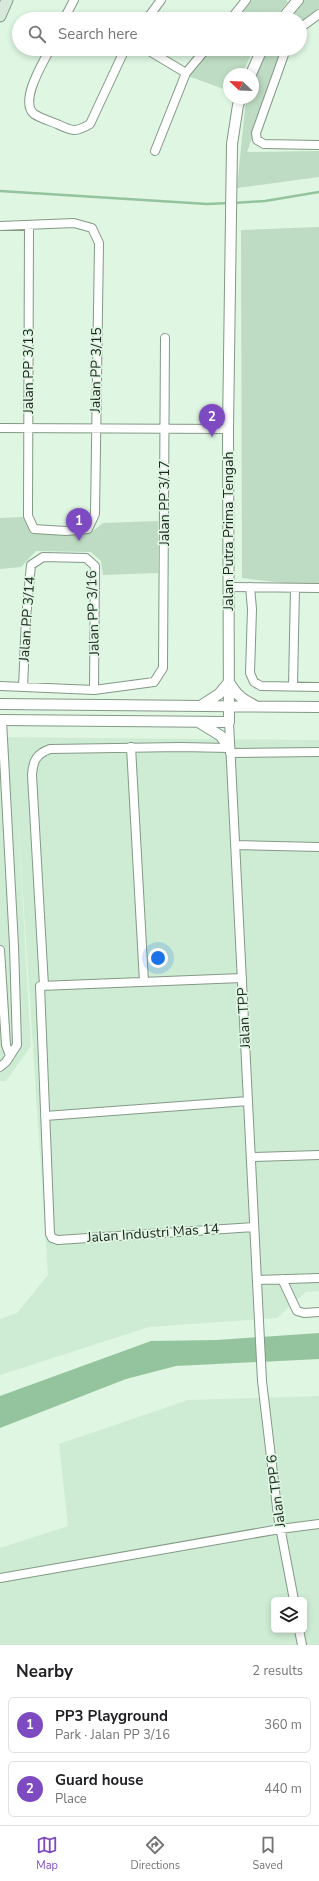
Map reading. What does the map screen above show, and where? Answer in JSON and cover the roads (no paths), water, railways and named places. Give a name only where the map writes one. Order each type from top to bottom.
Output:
[{"type":"main road","points":[[0,16],[7,0]]},
{"type":"street","points":[[68,12],[74,0]]},
{"type":"street","points":[[153,12],[162,0]]},
{"type":"street","points":[[237,12],[246,0]]},
{"type":"street","points":[[287,12],[294,1]]},
{"type":"street","points":[[307,23],[319,14]]},
{"type":"street","points":[[47,56],[29,95],[29,104],[34,113],[73,131],[81,130],[90,124],[122,56]]},
{"type":"street","points":[[158,56],[186,73]]},
{"type":"street","points":[[155,151],[186,73],[200,56]]},
{"type":"street","points":[[253,68],[259,56]]},
{"type":"street","points":[[284,56],[256,133],[257,140],[264,144],[319,145]]},
{"type":"street","name":"Jalan Putra Prima Tengah","points":[[229,722],[228,429],[233,181],[232,144],[238,104]]},
{"type":"street","name":"Jalan PP 3/15","points":[[29,226],[74,224],[92,228],[99,243],[95,428],[95,514]]},
{"type":"street","points":[[0,226],[29,226]]},
{"type":"street","name":"Jalan PP 3/13","points":[[29,226],[28,516],[34,529],[66,531],[88,529],[95,514]]},
{"type":"street","name":"Jalan PP 3/17","points":[[94,690],[154,682],[163,668],[165,338]]},
{"type":"street","points":[[0,428],[228,429]]},
{"type":"street","name":"Jalan PP 3/14","points":[[23,687],[26,618],[31,565],[43,557],[67,557]]},
{"type":"street","name":"Jalan PP 3/16","points":[[67,557],[86,558],[95,566],[94,690]]},
{"type":"street","points":[[228,587],[319,588]]},
{"type":"street","points":[[250,587],[252,609],[250,673],[254,682],[262,686],[319,688]]},
{"type":"street","points":[[292,686],[295,588]]},
{"type":"street","points":[[199,706],[211,701],[229,682],[236,694],[243,700],[256,706]]},
{"type":"street","points":[[0,686],[94,690]]},
{"type":"street","points":[[0,704],[319,707]]},
{"type":"street","points":[[0,1067],[17,1046],[14,946],[3,811],[1,720],[229,722]]},
{"type":"street","points":[[198,722],[221,736],[230,751]]},
{"type":"street","name":"Jalan TPP","points":[[229,722],[259,1313]]},
{"type":"street","points":[[131,747],[144,982]]},
{"type":"street","points":[[44,986],[32,775],[33,763],[40,753],[50,749],[131,747],[230,751],[319,752]]},
{"type":"street","points":[[235,845],[319,847]]},
{"type":"street","points":[[0,950],[6,1045],[10,1056]]},
{"type":"street","points":[[242,978],[40,986],[45,1116],[248,1101]]},
{"type":"street","name":"Jalan Industri Mas 14","points":[[45,1116],[50,1234],[52,1238],[58,1240],[254,1227]]},
{"type":"street","points":[[251,1157],[319,1154]]},
{"type":"street","points":[[257,1280],[319,1278]]},
{"type":"street","points":[[282,1279],[297,1311],[304,1313],[319,1312]]},
{"type":"street","name":"Jalan TPP 6","points":[[259,1313],[262,1380],[280,1528],[293,1597]]},
{"type":"street","points":[[0,1578],[280,1528],[319,1524]]},
{"type":"street","points":[[300,1633],[302,1645]]},
{"type":"waterway","points":[[0,191],[207,204],[229,203]]},
{"type":"waterway","points":[[234,203],[265,201],[319,192]]},
{"type":"place","name":"Guard house","points":[[212,437]]},
{"type":"place","name":"PP3 Playground","points":[[79,541]]}]
